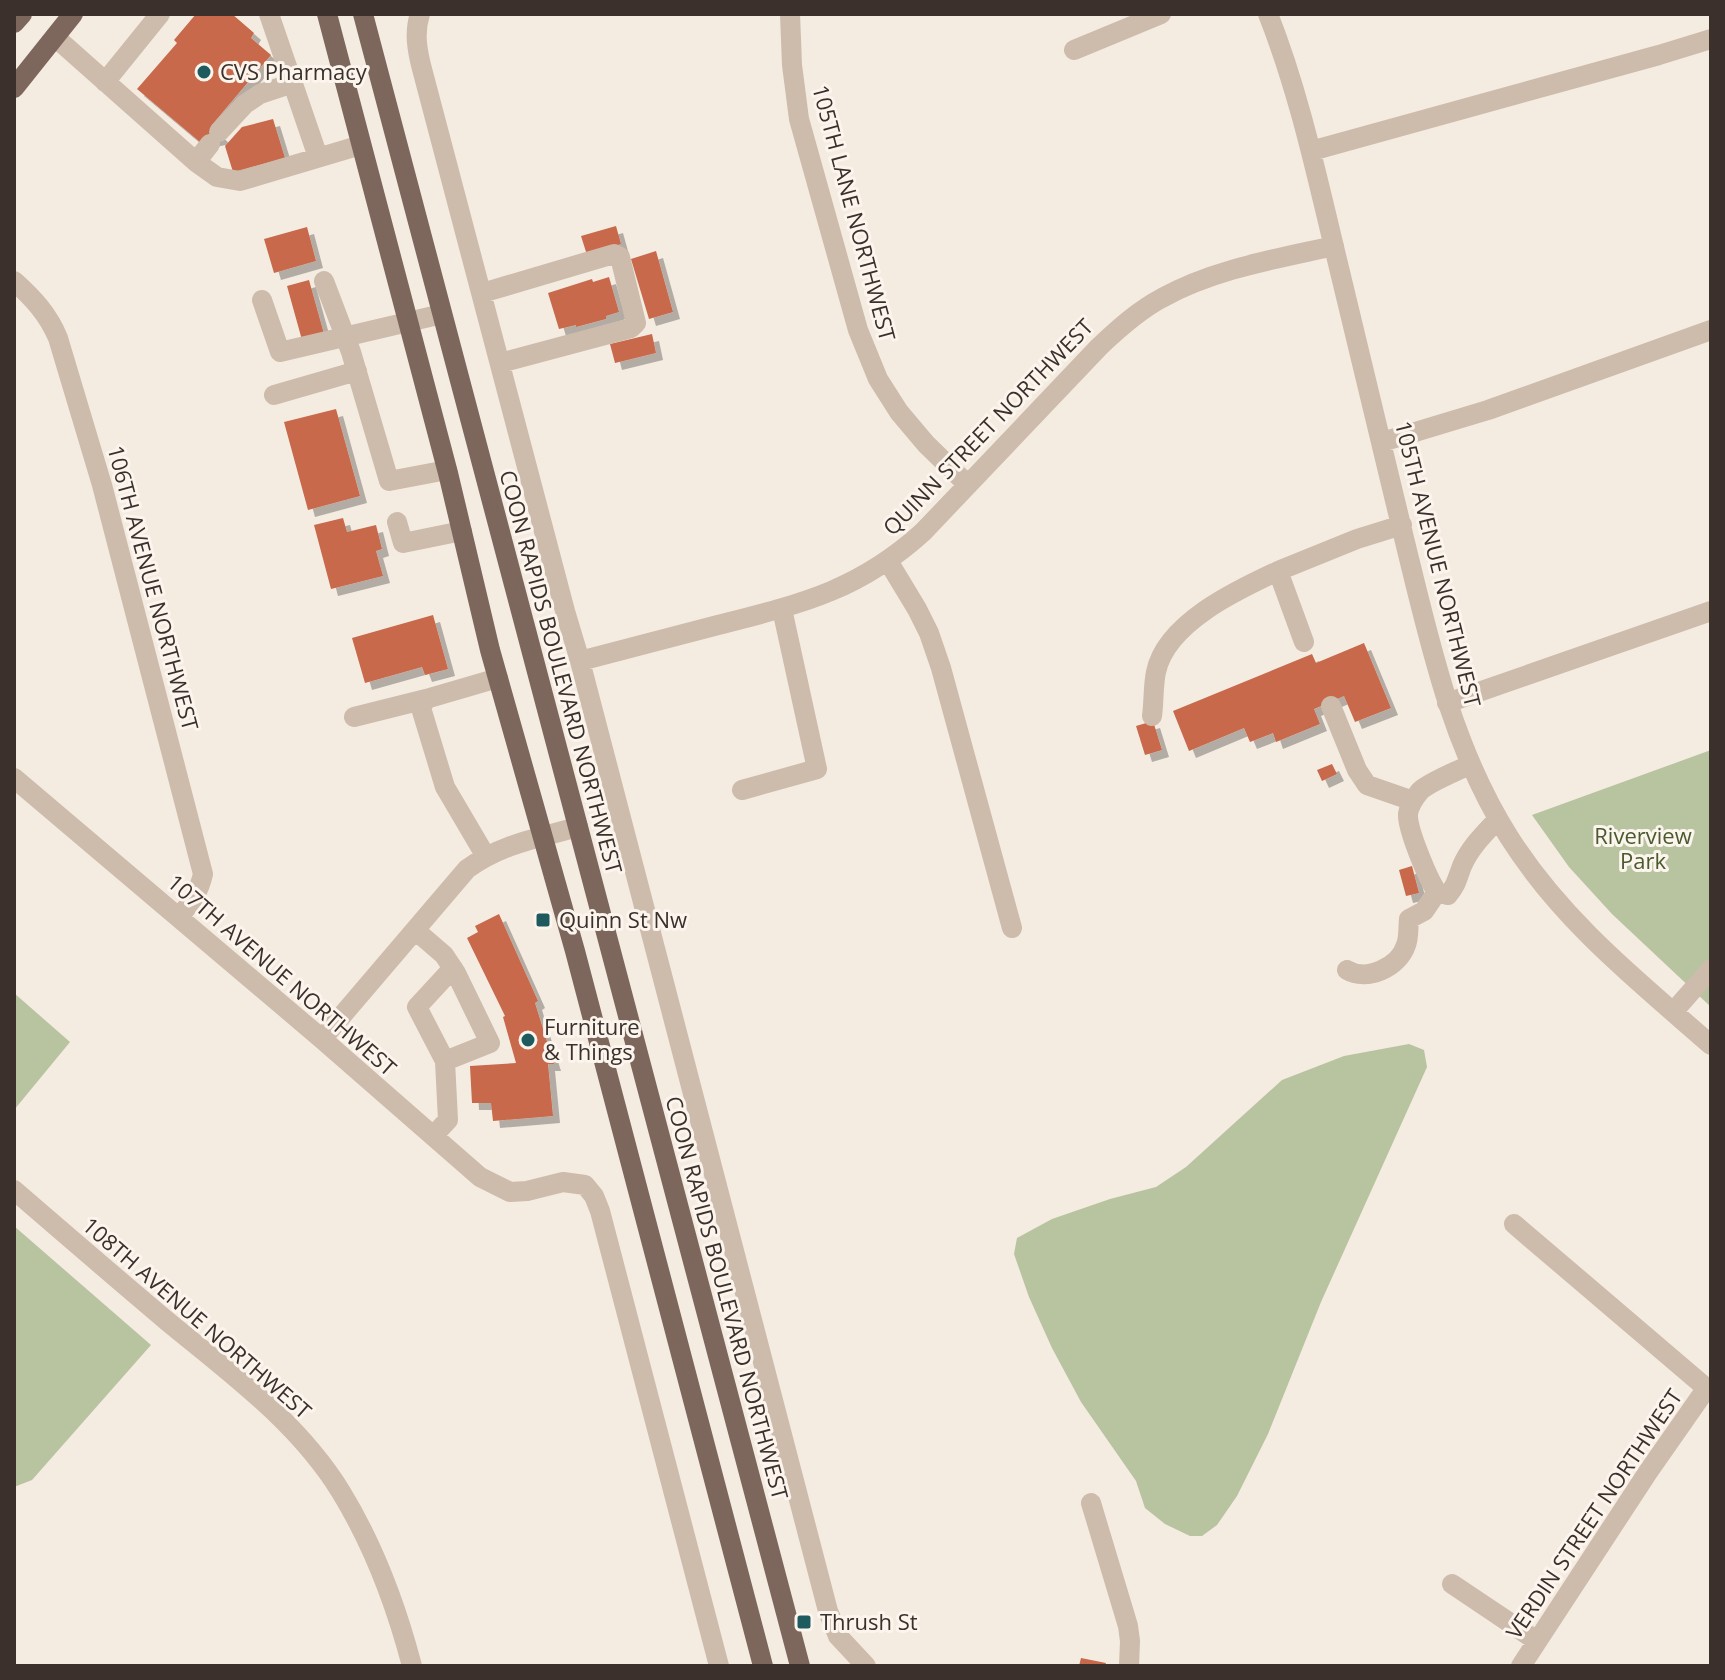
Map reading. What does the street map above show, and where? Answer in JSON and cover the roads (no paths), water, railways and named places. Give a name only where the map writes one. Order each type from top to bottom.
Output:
[{"type":"main road","points":[[14,23],[22,14]]},
{"type":"main road","points":[[14,88],[73,14]]},
{"type":"main road","points":[[55,37],[87,14]]},
{"type":"main road","points":[[327,14],[447,470],[498,678],[575,951],[763,1666]]},
{"type":"main road","name":"COON RAPIDS BOULEVARD NORTHWEST","points":[[363,14],[800,1666]]},
{"type":"street","points":[[105,82],[160,14]]},
{"type":"street","points":[[269,14],[318,157]]},
{"type":"street","points":[[420,14],[417,49],[828,1611],[838,1636],[866,1666]]},
{"type":"street","name":"105TH LANE NORTHWEST","points":[[790,14],[799,119],[858,330],[878,379],[899,412],[968,485]]},
{"type":"street","points":[[1074,50],[1161,14]]},
{"type":"street","name":"105TH AVENUE NORTHWEST","points":[[1268,14],[1290,74],[1311,151],[1429,641],[1447,703],[1471,764],[1498,819],[1538,879],[1565,912],[1603,950],[1711,1045]]},
{"type":"street","points":[[55,37],[217,177],[240,181],[361,145]]},
{"type":"street","points":[[1311,151],[1711,39]]},
{"type":"street","points":[[196,162],[245,104],[260,94],[293,83]]},
{"type":"street","name":"QUINN STREET NORTHWEST","points":[[580,661],[782,609],[835,591],[862,577],[888,561],[923,532],[1099,347],[1147,307],[1200,280],[1334,246]]},
{"type":"street","points":[[482,293],[614,254],[620,257],[636,323],[631,328],[500,363]]},
{"type":"street","name":"106TH AVENUE NORTHWEST","points":[[14,281],[42,308],[58,338],[102,485],[172,749],[203,874],[195,898],[179,917]]},
{"type":"street","points":[[324,281],[357,371],[389,481],[447,470]]},
{"type":"street","points":[[262,300],[280,352],[442,314]]},
{"type":"street","points":[[1382,442],[1488,410],[1711,330]]},
{"type":"street","points":[[274,395],[357,371]]},
{"type":"street","points":[[397,522],[403,543],[462,531]]},
{"type":"street","points":[[1152,716],[1156,670],[1169,644],[1198,615],[1235,590],[1278,571],[1357,539],[1402,525]]},
{"type":"street","points":[[888,561],[917,609],[933,645],[1012,928]]},
{"type":"street","points":[[1278,571],[1304,642]]},
{"type":"street","points":[[742,790],[817,769],[782,609]]},
{"type":"street","points":[[1447,703],[1711,611]]},
{"type":"street","points":[[354,717],[498,678]]},
{"type":"street","points":[[426,699],[421,708],[445,787],[485,855]]},
{"type":"street","points":[[1331,706],[1357,770],[1367,785],[1413,801]]},
{"type":"street","points":[[1471,764],[1421,789],[1408,814],[1413,836],[1437,892],[1448,895],[1458,883],[1462,865],[1475,843],[1498,819]]},
{"type":"street","name":"107TH AVENUE NORTHWEST","points":[[14,778],[480,1177],[510,1192],[563,1182],[585,1185],[594,1196],[719,1666]]},
{"type":"street","points":[[322,1039],[467,869],[485,855],[513,844],[578,827]]},
{"type":"street","points":[[1347,970],[1364,976],[1386,968],[1400,958],[1407,944],[1409,919],[1424,911],[1437,892]]},
{"type":"street","points":[[415,930],[444,955],[453,968],[490,1043],[445,1061]]},
{"type":"street","points":[[433,1136],[448,1120],[445,1061],[417,1007],[453,968]]},
{"type":"street","points":[[1673,1012],[1711,969]]},
{"type":"street","name":"108TH AVENUE NORTHWEST","points":[[14,1190],[263,1402],[317,1459],[340,1490],[366,1537],[395,1605],[412,1666]]},
{"type":"street","points":[[1514,1224],[1709,1390]]},
{"type":"street","name":"VERDIN STREET NORTHWEST","points":[[1521,1666],[1648,1472],[1709,1390]]},
{"type":"street","points":[[1091,1503],[1128,1626],[1129,1666]]},
{"type":"street","points":[[1452,1584],[1537,1641]]},
{"type":"place","name":"CVS Pharmacy","points":[[204,72]]},
{"type":"place","name":"Quinn St Nw","points":[[543,920]]},
{"type":"place","name":"Furniture & Things","points":[[528,1040]]},
{"type":"place","name":"Thrush St","points":[[804,1622]]},
{"type":"park label","name":"Riverview Park","points":[[1643,848]]}]
